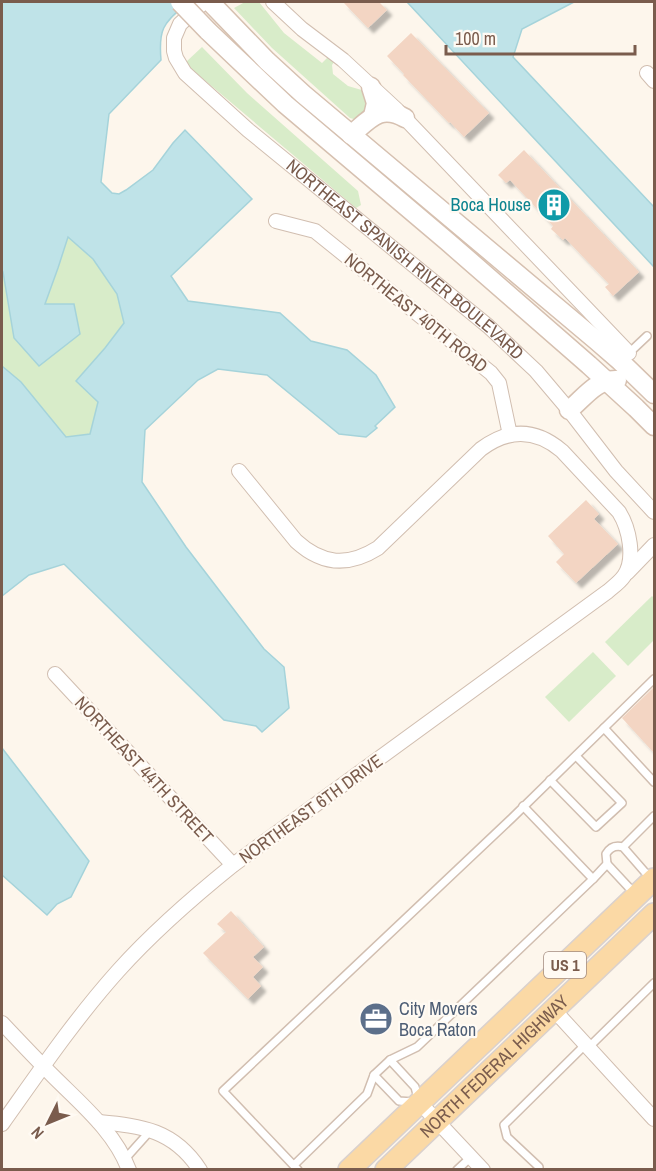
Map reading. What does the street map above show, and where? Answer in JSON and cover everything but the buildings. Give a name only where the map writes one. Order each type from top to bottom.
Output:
[{"type":"main road","points":[[180,2],[285,104],[448,242],[654,426]]},
{"type":"main road","points":[[210,2],[279,72],[351,135],[654,381]]},
{"type":"main road","points":[[371,87],[376,103],[373,116]]},
{"type":"main road","points":[[351,135],[373,116],[387,112],[405,118]]},
{"type":"main road","points":[[524,309],[598,359],[612,363],[624,357]]},
{"type":"main road","points":[[624,357],[654,394]]},
{"type":"main road","points":[[569,410],[595,386],[613,380],[628,383],[654,402]]},
{"type":"main road","points":[[636,931],[652,905],[654,880]]},
{"type":"main road","name":"NORTH FEDERAL HIGHWAY","points":[[349,1170],[654,880]]},
{"type":"main road","name":"NORTH FEDERAL HIGHWAY","points":[[386,1170],[654,914]]},
{"type":"street","name":"NORTHEAST SPANISH RIVER BOULEVARD","points":[[204,2],[180,24],[174,38],[174,51],[185,73],[248,130],[489,326],[536,371],[616,471],[654,512]]},
{"type":"street","points":[[273,2],[302,29],[343,60],[405,118],[624,357]]},
{"type":"street","name":"NORTHEAST 40TH ROAD","points":[[276,221],[315,231],[491,373],[499,383],[510,435]]},
{"type":"street","points":[[239,471],[296,541],[306,550],[329,560],[355,560],[378,548],[491,442],[510,435],[528,434],[541,437],[562,451],[619,512],[626,523],[630,540],[626,574]]},
{"type":"street","name":"NORTHEAST 6TH DRIVE","points":[[2,1124],[86,1007],[153,934],[190,900],[233,865],[607,592],[654,545]]},
{"type":"street","name":"NORTHEAST 44TH STREET","points":[[55,674],[233,865]]},
{"type":"street","points":[[554,1010],[654,1119]]},
{"type":"street","points":[[2,1023],[99,1122],[127,1164]]},
{"type":"street","points":[[420,1102],[483,1170]]},
{"type":"street","points":[[99,1122],[136,1125],[168,1137],[190,1156],[200,1170]]},
{"type":"lane","points":[[624,357],[647,336]]},
{"type":"lane","points":[[607,864],[417,1047],[390,1060],[374,1075],[367,1094],[296,1167],[223,1091],[523,807],[654,679]]},
{"type":"lane","points":[[604,728],[654,782]]},
{"type":"lane","points":[[550,780],[596,827],[622,802],[576,756]]},
{"type":"lane","points":[[523,807],[593,879]]},
{"type":"lane","points":[[637,896],[607,864],[606,859],[608,850],[615,846],[623,846],[654,816]]},
{"type":"lane","points":[[623,846],[654,880]]},
{"type":"lane","points":[[539,1170],[539,1167],[507,1137],[504,1125],[654,983]]},
{"type":"lane","points":[[374,1075],[399,1101],[420,1102],[415,1087],[390,1060]]},
{"type":"lane","points":[[127,1164],[151,1130]]},
{"type":"lane","points":[[457,1170],[471,1157]]},
{"type":"green space","points":[[245,2],[259,2],[284,33],[322,63],[328,57],[334,62],[333,74],[348,86],[365,91],[369,108],[357,120],[350,118],[272,48],[234,8]]},
{"type":"green space","points":[[202,47],[247,93],[358,191],[361,205],[356,208],[189,67],[186,62]]},
{"type":"green space","points":[[68,236],[93,259],[118,294],[124,323],[105,348],[98,402],[90,434],[2,529],[2,270],[45,304]]},
{"type":"green space","points":[[652,596],[654,598],[654,640],[628,666],[605,642]]},
{"type":"green space","points":[[593,652],[616,676],[569,722],[545,697]]},
{"type":"water","points":[[2,2],[188,2],[174,15],[162,32],[161,60],[109,114],[101,182],[112,193],[119,194],[126,190],[153,170],[185,130],[252,199],[171,276],[188,301],[280,313],[311,341],[347,350],[376,375],[395,407],[366,437],[339,434],[267,375],[218,369],[198,380],[145,430],[142,482],[186,547],[264,649],[284,667],[289,708],[262,732],[256,726],[224,720],[64,564],[29,575],[2,596],[2,366],[21,382],[66,437],[90,434],[98,402],[76,381],[124,323],[117,294],[93,259],[68,237],[45,304],[74,304],[80,334],[39,366],[14,338],[2,270]]},
{"type":"water","points":[[407,2],[574,2],[522,29],[513,57],[654,207],[654,267]]},
{"type":"water","points":[[2,748],[89,861],[71,897],[57,904],[47,915],[2,875]]},
{"type":"place","name":"Boca House","points":[[554,205]]},
{"type":"place","name":"City Movers Boca Raton","points":[[376,1019]]}]
